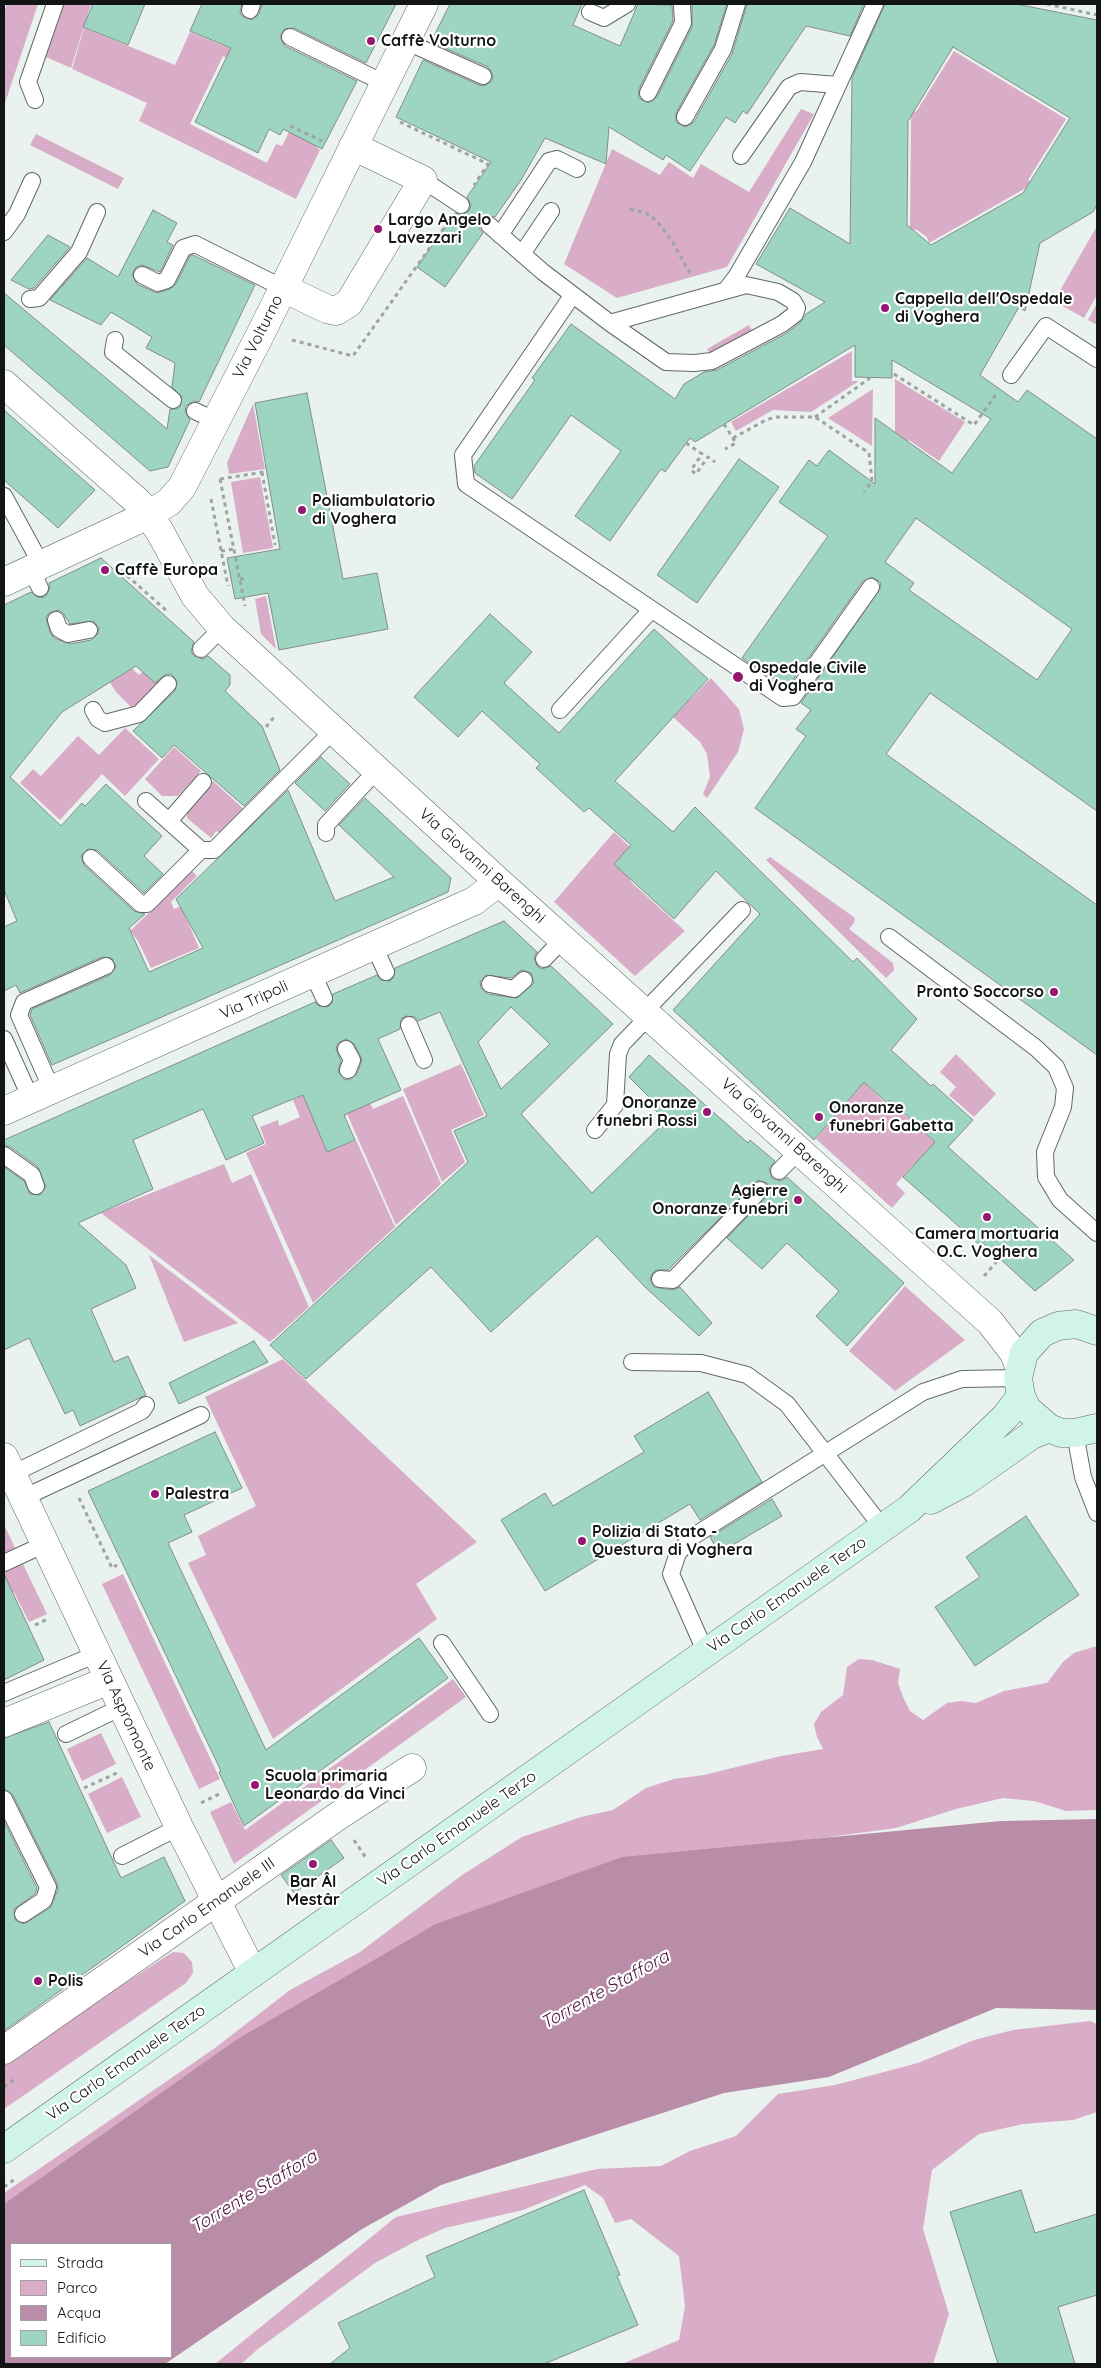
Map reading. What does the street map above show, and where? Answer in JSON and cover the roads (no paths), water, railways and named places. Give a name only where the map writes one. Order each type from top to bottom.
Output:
[{"type":"main road","name":"Via Carlo Emanuele Terzo","points":[[4,2149],[909,1509],[1006,1416],[1019,1380],[1024,1353],[1042,1333],[1058,1326],[1076,1324],[1096,1329]]},
{"type":"main road","points":[[1019,1380],[1026,1409],[1074,1430]]},
{"type":"main road","name":"Via Carlo Emanuele Terzo","points":[[909,1509],[939,1497],[1032,1436],[1074,1430]]},
{"type":"street","name":"Via Volturno","points":[[4,582],[37,573],[148,515],[169,502],[182,487],[206,416],[283,288],[424,4]]},
{"type":"street","points":[[283,288],[327,309],[336,311],[349,303],[423,180],[352,146]]},
{"type":"street","name":"Via Giovanni Barenghi","points":[[4,384],[114,479],[148,515],[159,530],[195,596],[222,628],[563,939],[990,1322],[1014,1352],[1019,1380]]},
{"type":"street","name":"Via Tripoli","points":[[4,1111],[474,901],[500,882]]},
{"type":"street","name":"Via Giovanni Barenghi","points":[[990,1322],[1026,1334],[1042,1333]]},
{"type":"street","name":"Via Aspromonte","points":[[13,1476],[179,1827],[253,1973]]},
{"type":"street","points":[[4,1723],[109,1680]]},
{"type":"street","name":"Via Carlo Emanuele III","points":[[4,2050],[412,1768]]},
{"type":"lane","points":[[34,100],[28,82],[55,4]]},
{"type":"lane","points":[[590,12],[604,18],[627,4]]},
{"type":"lane","points":[[648,93],[683,23],[682,4]]},
{"type":"lane","points":[[685,117],[723,49],[738,4]]},
{"type":"lane","points":[[726,290],[803,162],[875,4]]},
{"type":"lane","points":[[290,37],[384,83]]},
{"type":"lane","points":[[405,41],[483,76]]},
{"type":"lane","points":[[741,156],[789,87],[800,82],[838,85]]},
{"type":"lane","points":[[577,169],[557,159],[549,161],[495,230],[572,296],[610,323],[666,362],[694,363],[712,361],[782,324],[795,314],[797,308],[793,301],[778,292],[746,286],[610,323]]},
{"type":"lane","points":[[423,180],[461,205]]},
{"type":"lane","points":[[4,232],[17,214],[32,181]]},
{"type":"lane","points":[[522,254],[551,211]]},
{"type":"lane","points":[[30,299],[39,298],[78,252],[97,212]]},
{"type":"lane","points":[[142,275],[158,283],[167,280],[184,248],[195,244],[283,288]]},
{"type":"lane","points":[[572,296],[463,455],[466,484],[782,698],[793,697],[871,587]]},
{"type":"lane","points":[[1011,374],[1046,326],[1097,359]]},
{"type":"lane","points":[[115,340],[113,352],[173,400]]},
{"type":"lane","points":[[4,496],[37,573]]},
{"type":"lane","points":[[560,710],[651,610]]},
{"type":"lane","points":[[56,620],[60,629],[68,634],[89,630]]},
{"type":"lane","points":[[201,649],[222,628]]},
{"type":"lane","points":[[93,710],[98,719],[105,723],[139,714],[168,684]]},
{"type":"lane","points":[[146,801],[201,850],[214,850],[333,731]]},
{"type":"lane","points":[[326,833],[326,825],[377,770]]},
{"type":"lane","points":[[169,821],[204,782]]},
{"type":"lane","points":[[91,858],[141,904],[147,904],[201,850]]},
{"type":"lane","points":[[595,1130],[615,1105],[618,1054],[622,1044],[742,910]]},
{"type":"lane","points":[[889,937],[1036,1048],[1056,1068],[1065,1088],[1063,1107],[1045,1152],[1046,1177],[1060,1200],[1097,1233]]},
{"type":"lane","points":[[544,959],[563,939]]},
{"type":"lane","points":[[374,946],[386,972]]},
{"type":"lane","points":[[41,1095],[18,1015],[24,1002],[106,966]]},
{"type":"lane","points":[[313,974],[324,998]]},
{"type":"lane","points":[[490,984],[514,989],[524,980]]},
{"type":"lane","points":[[409,1025],[424,1060]]},
{"type":"lane","points":[[4,1039],[41,1095]]},
{"type":"lane","points":[[346,1049],[352,1060],[348,1070]]},
{"type":"lane","points":[[779,1171],[800,1150]]},
{"type":"lane","points":[[4,1155],[32,1175],[36,1186]]},
{"type":"lane","points":[[660,1279],[673,1280],[760,1190]]},
{"type":"lane","points":[[632,1362],[701,1363],[747,1375],[787,1404],[882,1527]]},
{"type":"lane","points":[[706,1653],[671,1574],[678,1553],[692,1536],[923,1392],[962,1379],[1019,1380]]},
{"type":"lane","points":[[13,1476],[142,1411],[146,1405]]},
{"type":"lane","points":[[13,1476],[69,1477],[201,1415]]},
{"type":"lane","points":[[1074,1430],[1084,1476],[1097,1513]]},
{"type":"lane","points":[[4,1563],[45,1544]]},
{"type":"lane","points":[[442,1643],[490,1714]]},
{"type":"lane","points":[[4,1693],[97,1654]]},
{"type":"lane","points":[[66,1734],[122,1707]]},
{"type":"lane","points":[[4,1799],[48,1887],[44,1900],[23,1914]]},
{"type":"lane","points":[[122,1856],[179,1827]]},
{"type":"water","name":"Torrente Staffora","points":[[1097,1819],[1097,2010],[996,2008],[829,2077],[724,2093],[441,2185],[362,2229],[165,2364],[4,2364],[4,2204],[236,2040],[436,1924],[622,1857],[1001,1821]]},
{"type":"place","name":"Caffè Volturno","points":[[371,41]]},
{"type":"place","name":"Largo Angelo Lavezzari","points":[[378,229]]},
{"type":"place","name":"Cappella dell'Ospedale di Voghera","points":[[885,308]]},
{"type":"place","name":"Poliambulatorio di Voghera","points":[[302,510]]},
{"type":"place","name":"Caffè Europa","points":[[105,570]]},
{"type":"place","name":"Ospedale Civile di Voghera","points":[[738,677]]},
{"type":"place","name":"Pronto Soccorso","points":[[1054,992]]},
{"type":"place","name":"Onoranze funebri Rossi","points":[[707,1112]]},
{"type":"place","name":"Onoranze funebri Gabetta","points":[[819,1117]]},
{"type":"place","name":"Agierre Onoranze funebri","points":[[798,1200]]},
{"type":"place","name":"Camera mortuaria O.C. Voghera","points":[[987,1217]]},
{"type":"place","name":"Palestra","points":[[155,1494]]},
{"type":"place","name":"Polizia di Stato - Questura di Voghera","points":[[582,1541]]},
{"type":"place","name":"Scuola primaria Leonardo da Vinci","points":[[255,1785]]},
{"type":"place","name":"Bar Âl Mestâr","points":[[313,1864]]},
{"type":"place","name":"Polis","points":[[38,1981]]}]
